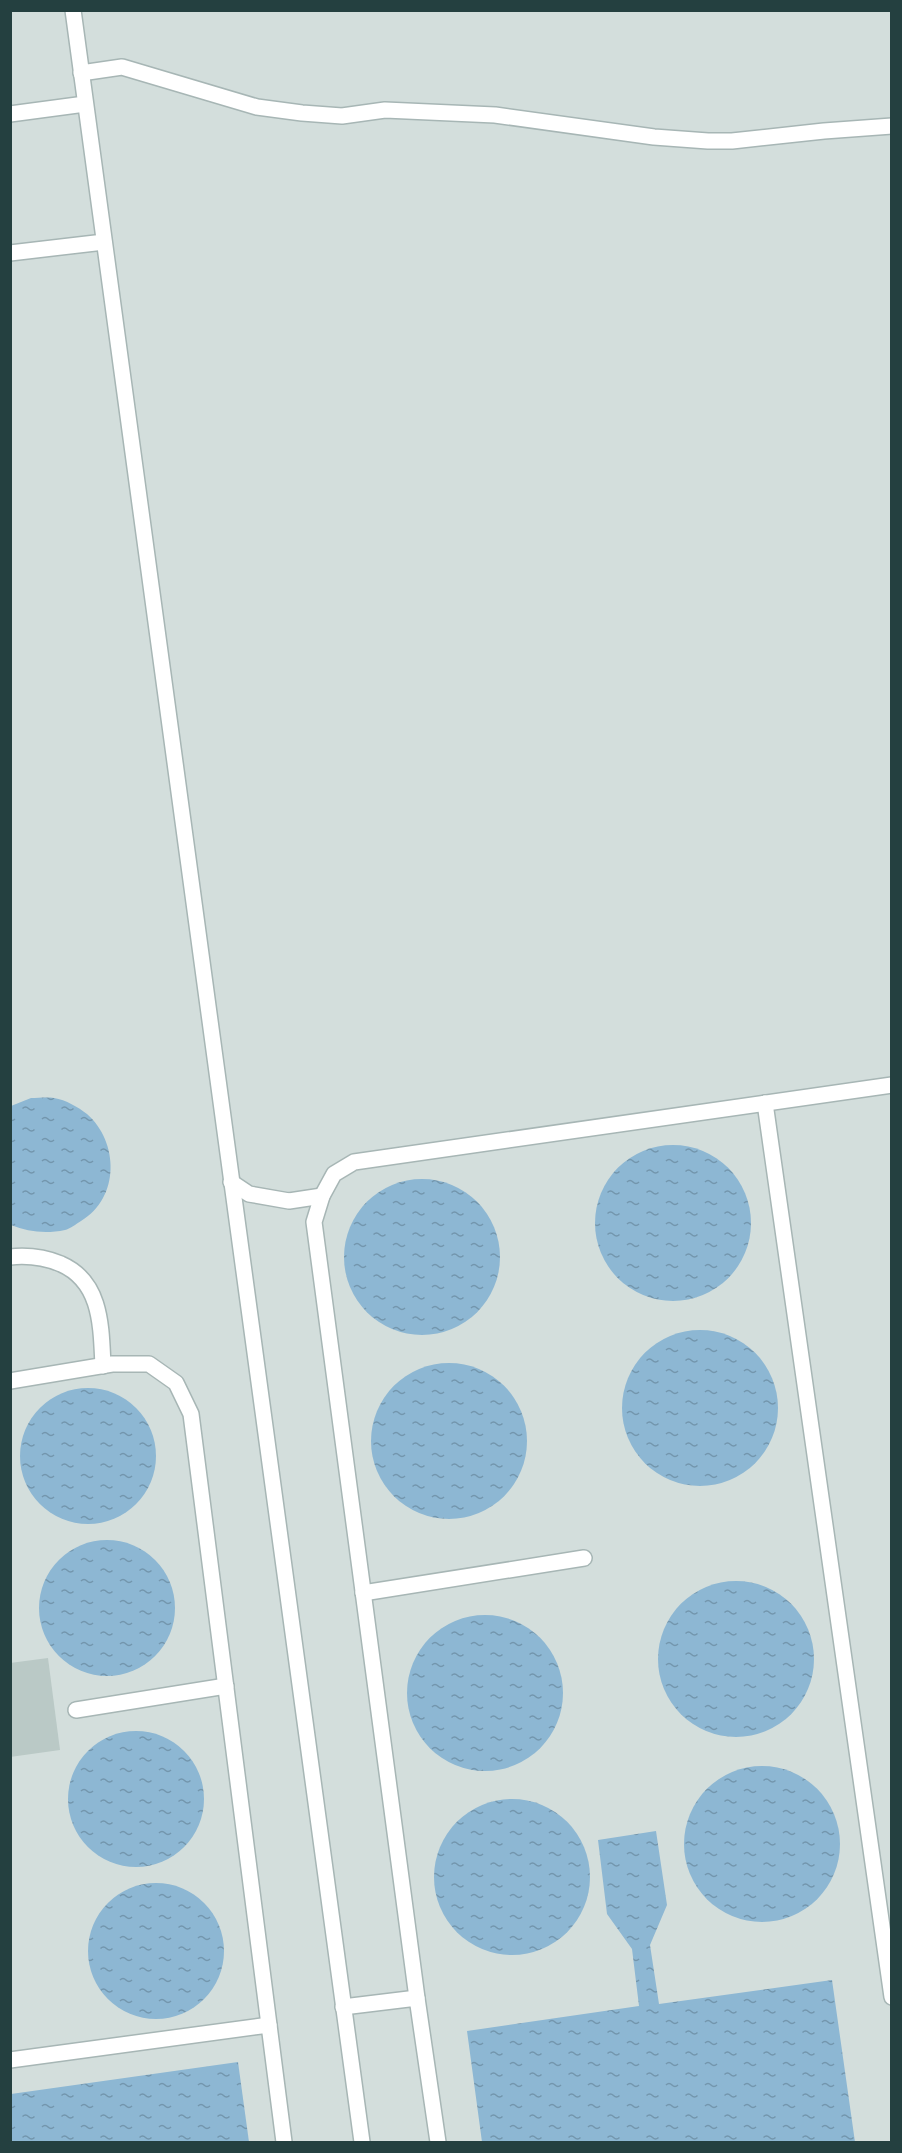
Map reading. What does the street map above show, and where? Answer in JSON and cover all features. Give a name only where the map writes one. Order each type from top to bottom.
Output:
[{"type":"lane","points":[[73,10],[362,2142]]},
{"type":"lane","points":[[81,73],[122,67],[257,107],[302,113],[342,116],[385,110],[495,115],[654,137],[708,141],[732,141],[824,130],[891,126]]},
{"type":"lane","points":[[10,114],[85,105]]},
{"type":"lane","points":[[10,253],[104,242]]},
{"type":"lane","points":[[438,2142],[314,1222],[322,1196],[334,1174],[354,1162],[891,1085]]},
{"type":"lane","points":[[765,1103],[891,1997]]},
{"type":"lane","points":[[231,1182],[249,1194],[289,1201],[322,1196]]},
{"type":"lane","points":[[10,1257],[44,1257],[69,1268],[86,1282],[97,1303],[104,1366]]},
{"type":"lane","points":[[10,1381],[104,1366],[149,1364],[176,1383],[191,1414],[284,2142]]},
{"type":"lane","points":[[363,1593],[584,1558]]},
{"type":"lane","points":[[76,1710],[226,1686]]},
{"type":"lane","points":[[343,2007],[417,1998]]},
{"type":"lane","points":[[10,2060],[269,2025]]},
{"type":"shaded area","points":[[11,11],[891,11],[891,2142],[11,2142]]},
{"type":"water","points":[[31,1098],[58,1099],[83,1111],[98,1126],[109,1154],[111,1169],[103,1199],[94,1211],[65,1230],[37,1232],[11,1225],[11,1106]]},
{"type":"water","points":[[673,1145],[703,1151],[728,1168],[745,1193],[751,1223],[745,1253],[728,1278],[703,1295],[673,1301],[643,1295],[618,1278],[601,1253],[595,1223],[601,1193],[618,1168],[643,1151]]},
{"type":"water","points":[[422,1179],[437,1180],[452,1185],[477,1202],[494,1227],[499,1242],[499,1272],[494,1287],[477,1312],[452,1329],[437,1334],[422,1335],[407,1334],[392,1329],[367,1312],[350,1287],[345,1272],[344,1257],[345,1242],[350,1227],[367,1202],[392,1185],[407,1180]]},
{"type":"water","points":[[700,1330],[730,1336],[755,1353],[772,1378],[778,1408],[772,1438],[755,1463],[730,1480],[700,1486],[670,1480],[645,1463],[628,1438],[622,1408],[628,1378],[645,1353],[670,1336]]},
{"type":"water","points":[[449,1363],[479,1369],[504,1386],[521,1411],[527,1441],[521,1471],[504,1496],[479,1513],[449,1519],[419,1513],[394,1496],[377,1471],[371,1441],[377,1411],[394,1386],[419,1369]]},
{"type":"water","points":[[88,1388],[114,1394],[136,1408],[150,1430],[156,1456],[150,1482],[136,1504],[114,1518],[88,1524],[62,1518],[40,1504],[26,1482],[20,1456],[26,1430],[40,1408],[62,1394]]},
{"type":"water","points":[[107,1540],[133,1546],[155,1560],[169,1582],[175,1608],[169,1634],[155,1656],[133,1670],[107,1676],[81,1670],[59,1656],[45,1634],[39,1608],[45,1582],[59,1560],[81,1546]]},
{"type":"water","points":[[736,1581],[766,1587],[791,1604],[808,1629],[814,1659],[808,1689],[791,1714],[766,1731],[736,1737],[706,1731],[681,1714],[664,1689],[658,1659],[664,1629],[681,1604],[706,1587]]},
{"type":"water","points":[[485,1615],[515,1621],[540,1638],[557,1663],[563,1693],[557,1723],[540,1748],[515,1765],[485,1771],[455,1765],[430,1748],[413,1723],[407,1693],[413,1663],[430,1638],[455,1621]]},
{"type":"water","points":[[136,1731],[162,1737],[184,1751],[198,1773],[204,1799],[198,1825],[184,1847],[162,1861],[136,1867],[110,1861],[88,1847],[74,1825],[68,1799],[74,1773],[88,1751],[110,1737]]},
{"type":"water","points":[[762,1766],[792,1772],[817,1789],[834,1814],[840,1844],[834,1874],[817,1899],[792,1916],[762,1922],[732,1916],[707,1899],[690,1874],[684,1844],[690,1814],[707,1789],[732,1772]]},
{"type":"water","points":[[512,1799],[542,1805],[567,1822],[584,1847],[590,1877],[584,1907],[567,1932],[542,1949],[512,1955],[482,1949],[457,1932],[440,1907],[434,1877],[440,1847],[457,1822],[482,1805]]},
{"type":"water","points":[[656,1831],[667,1905],[650,1945],[659,2004],[832,1980],[855,2142],[482,2142],[467,2031],[639,2006],[632,1949],[607,1914],[598,1840]]},
{"type":"water","points":[[156,1883],[182,1889],[204,1903],[218,1925],[224,1951],[218,1977],[204,1999],[182,2013],[156,2019],[130,2013],[108,1999],[94,1977],[88,1951],[94,1925],[108,1903],[130,1889]]},
{"type":"water","points":[[238,2062],[249,2142],[11,2142],[11,2094]]},
{"type":"building","points":[[48,1658],[60,1750],[10,1757],[10,1663]]}]
